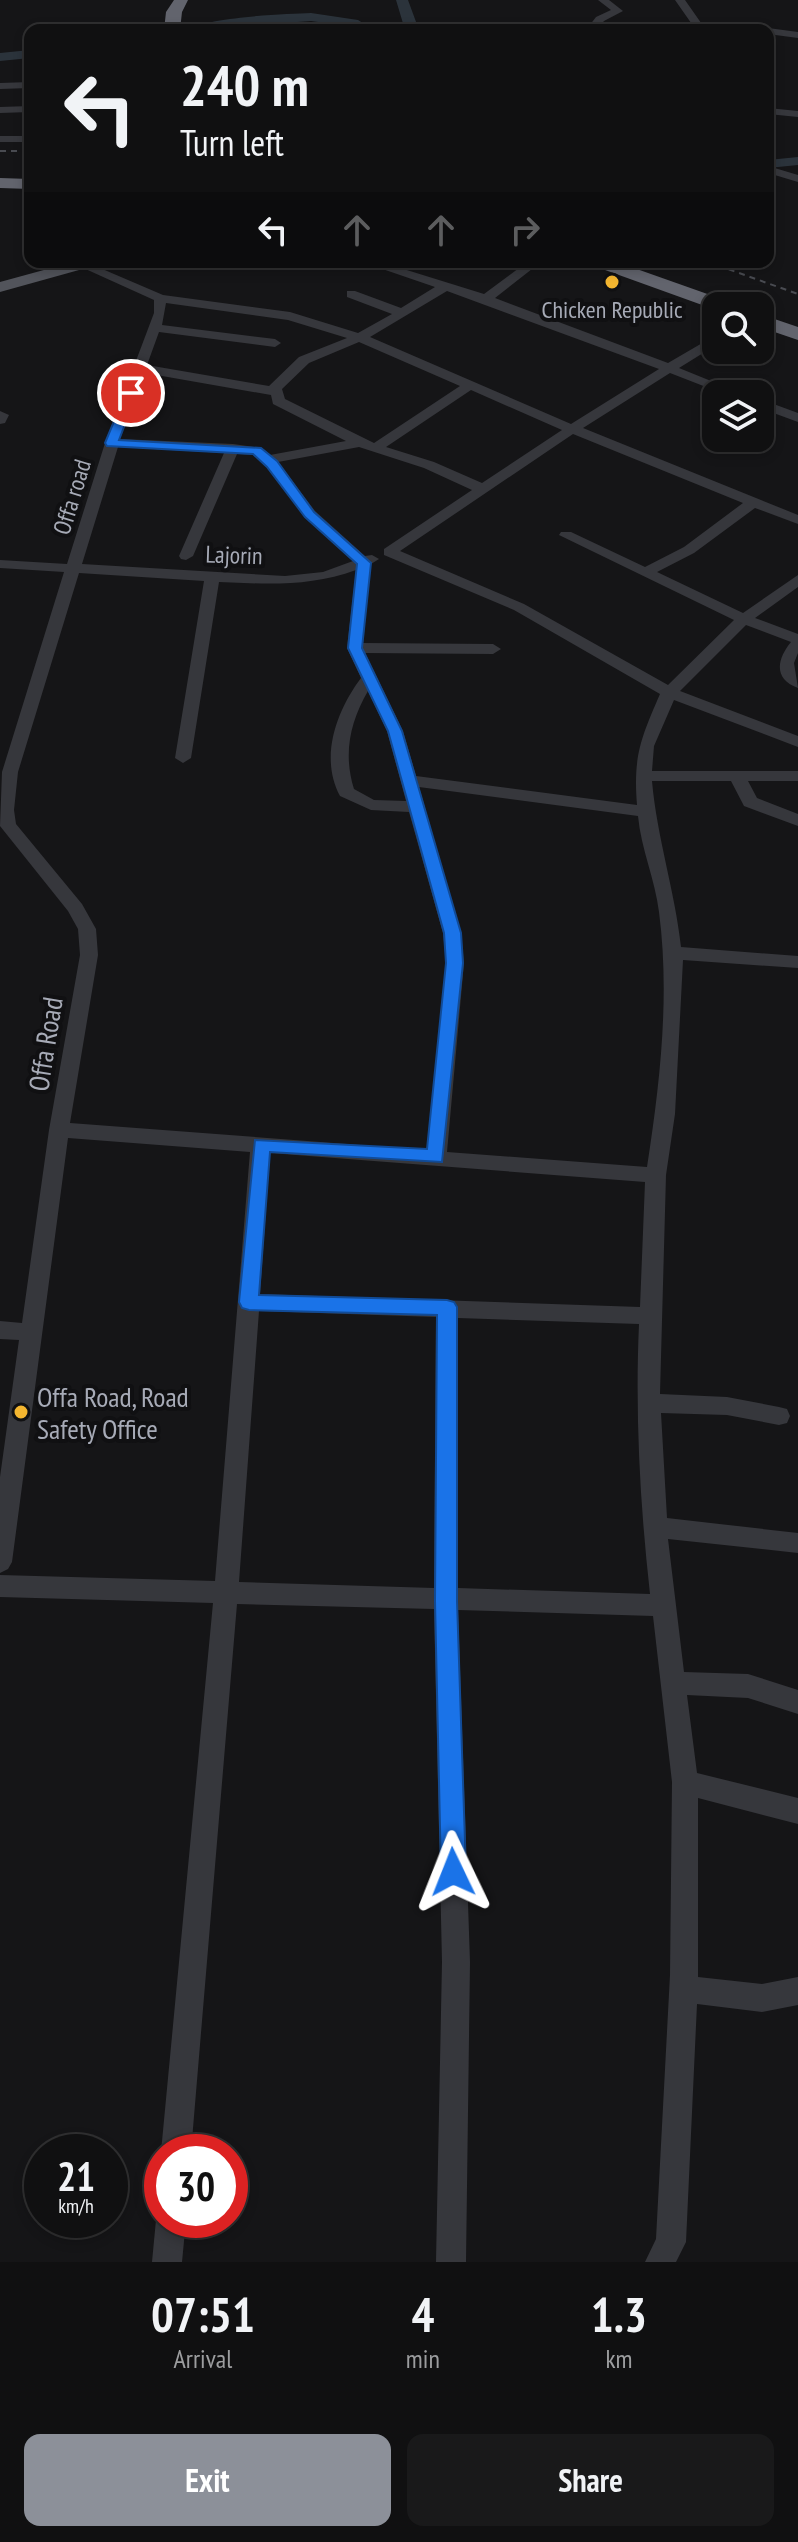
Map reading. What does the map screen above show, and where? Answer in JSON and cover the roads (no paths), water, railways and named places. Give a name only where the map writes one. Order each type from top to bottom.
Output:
[{"type":"highway","points":[[167,15],[181,0]]},
{"type":"highway","points":[[0,180],[24,181]]},
{"type":"highway","points":[[617,268],[702,298]]},
{"type":"highway","points":[[636,268],[702,292]]},
{"type":"highway","points":[[774,321],[798,328]]},
{"type":"highway","points":[[774,323],[798,334]]},
{"type":"main road","points":[[0,284],[61,268]]},
{"type":"street","points":[[596,24],[618,11],[603,0]]},
{"type":"street","points":[[680,0],[697,24]]},
{"type":"street","points":[[774,32],[798,35]]},
{"type":"street","points":[[0,86],[24,85]]},
{"type":"street","points":[[0,110],[24,109]]},
{"type":"street","points":[[774,112],[798,114]]},
{"type":"street","points":[[0,139],[24,139]]},
{"type":"street","points":[[774,171],[798,179]]},
{"type":"street","points":[[91,268],[160,298],[290,316],[358,337],[572,429],[798,520]]},
{"type":"street","points":[[388,268],[486,299],[702,382]]},
{"type":"street","points":[[486,299],[527,268]]},
{"type":"street","points":[[272,391],[304,360],[358,337],[446,286]]},
{"type":"street","points":[[351,294],[402,313]]},
{"type":"street","name":"Offa road","points":[[72,570],[112,443],[156,328],[160,298]]},
{"type":"street","points":[[156,328],[275,343]]},
{"type":"street","name":"Lajorin","points":[[0,564],[212,579],[302,580],[326,576],[389,552],[572,429],[702,348]]},
{"type":"street","points":[[141,368],[277,392],[278,401],[360,443],[438,468],[483,489]]},
{"type":"street","points":[[377,447],[470,385]]},
{"type":"street","points":[[774,409],[798,418]]},
{"type":"street","points":[[112,443],[257,451],[268,460],[310,514],[364,563],[355,648],[385,706],[452,933],[455,963],[436,1157]]},
{"type":"street","points":[[268,460],[360,443]]},
{"type":"street","points":[[186,556],[233,448]]},
{"type":"street","points":[[645,573],[689,550],[754,502]]},
{"type":"street","points":[[566,535],[744,619],[798,641],[785,663],[787,672],[798,683]]},
{"type":"street","points":[[389,552],[519,607],[669,692],[798,742]]},
{"type":"street","name":"Offa Road","points":[[0,1562],[5,1489],[33,1332],[59,1130],[89,955],[87,929],[76,908],[8,825],[5,772],[72,570]]},
{"type":"street","points":[[183,758],[212,579]]},
{"type":"street","points":[[660,2262],[671,2242],[683,1989],[685,1782],[656,1527],[650,1403],[649,1316],[656,1175],[665,1114],[673,953],[668,908],[646,812],[643,776],[646,746],[669,692],[744,619],[798,580]]},
{"type":"street","points":[[355,648],[493,649]]},
{"type":"street","points":[[369,678],[348,712],[338,752],[342,782],[346,792],[371,805],[415,807]]},
{"type":"street","points":[[736,775],[750,802],[798,820]]},
{"type":"street","points":[[643,776],[798,776]]},
{"type":"street","points":[[409,780],[646,812]]},
{"type":"street","points":[[673,953],[798,962]]},
{"type":"street","points":[[59,1130],[656,1175]]},
{"type":"street","points":[[178,2134],[226,1594],[261,1145]]},
{"type":"street","points":[[249,1302],[649,1316]]},
{"type":"street","points":[[447,1307],[446,1601],[456,1962],[451,2262]]},
{"type":"street","points":[[0,1330],[33,1332]]},
{"type":"street","points":[[650,1403],[727,1406],[779,1416]]},
{"type":"street","points":[[656,1527],[798,1543]]},
{"type":"street","points":[[0,1586],[664,1605]]},
{"type":"street","points":[[672,1683],[748,1686],[798,1702]]},
{"type":"street","points":[[685,1782],[798,1811]]},
{"type":"street","points":[[683,1989],[762,1998],[798,1991]]},
{"type":"street","points":[[167,2262],[169,2238]]},
{"type":"waterway","points":[[402,0],[410,24]]},
{"type":"waterway","points":[[237,24],[311,17],[334,18],[357,24]]},
{"type":"waterway","points":[[0,57],[24,55]]},
{"type":"waterway","points":[[774,163],[798,161]]},
{"type":"railway","points":[[0,151],[24,151]]},
{"type":"railway","points":[[725,268],[798,294]]},
{"type":"place","name":"Chicken Republic","points":[[612,282]]},
{"type":"place","name":"Offa Road, Road Safety Office","points":[[21,1412]]}]
